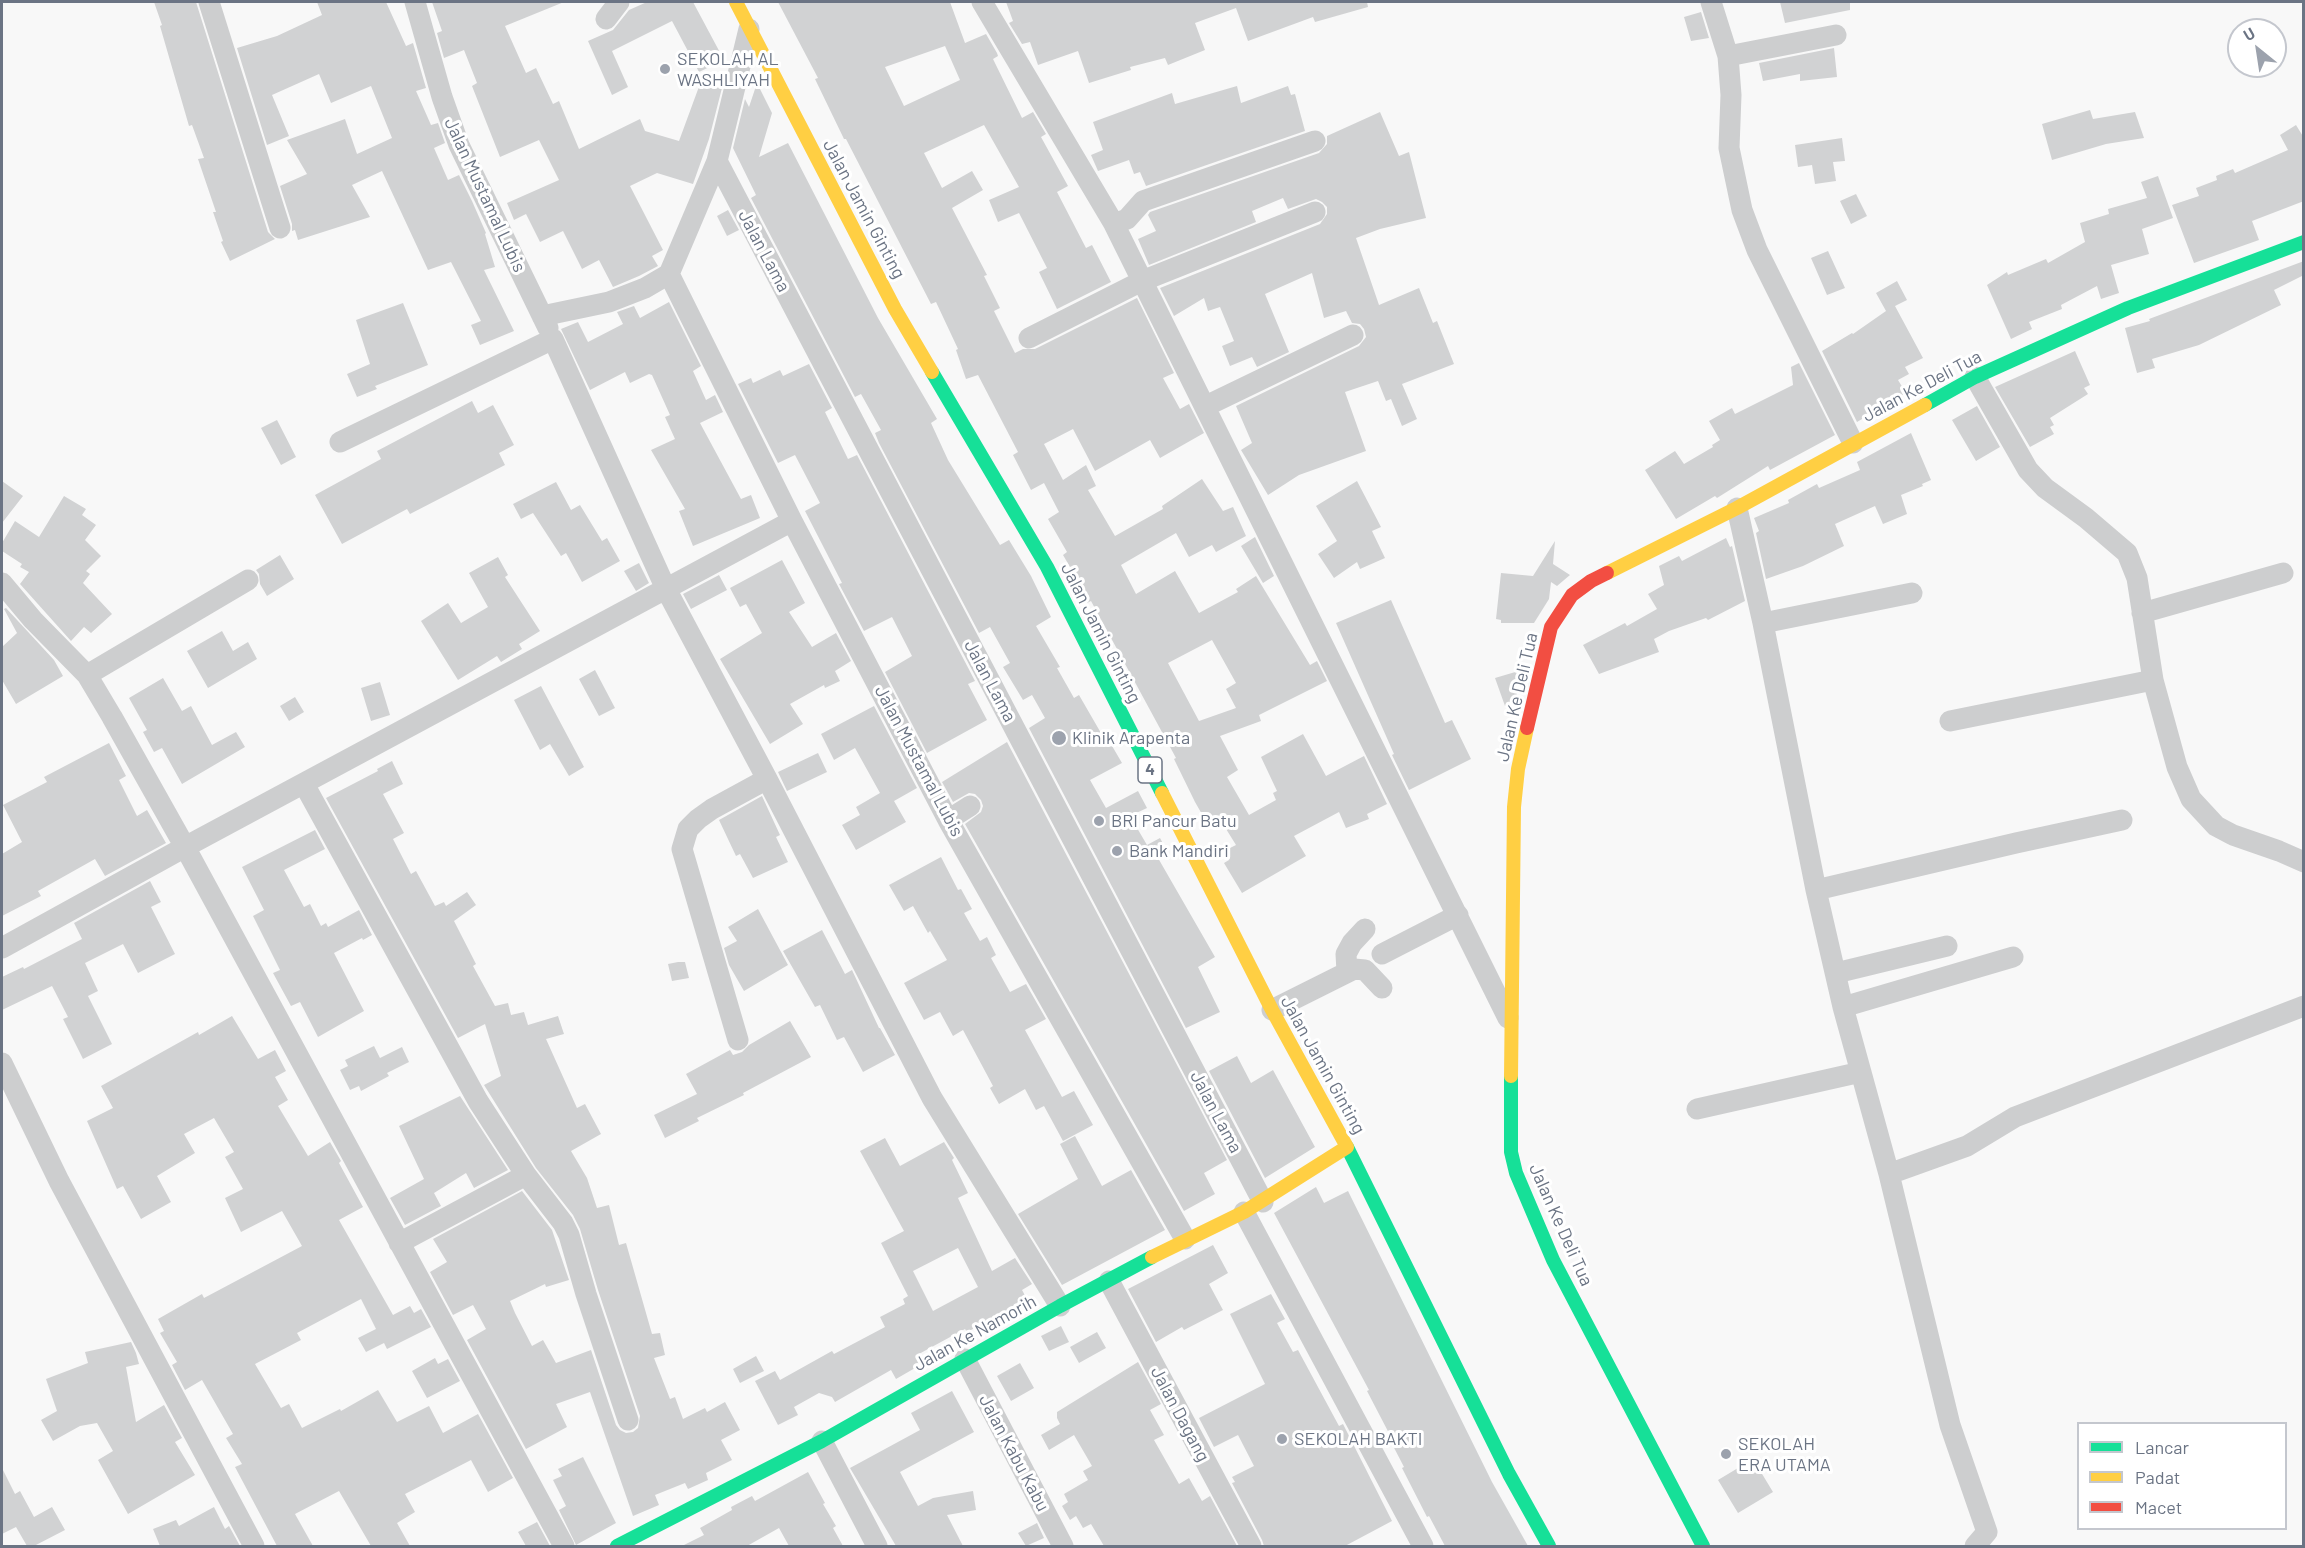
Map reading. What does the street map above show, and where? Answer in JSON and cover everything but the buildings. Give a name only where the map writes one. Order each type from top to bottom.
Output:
[{"type":"main road","name":"Jalan Jamin Ginting","points":[[736,2],[895,309],[1047,567],[1272,1010],[1347,1147],[1509,1474],[1548,1546]]},
{"type":"main road","name":"Jalan Ke Deli Tua","points":[[1703,1546],[1553,1260],[1516,1173],[1511,1152],[1514,807],[1518,769],[1551,627],[1572,595],[1592,581],[1737,508],[1976,377],[2128,308],[2304,243]]},
{"type":"main road","name":"Jalan Ke Namorih","points":[[617,1546],[822,1441],[964,1359],[1185,1239],[1263,1202],[1347,1147]]},
{"type":"street","points":[[209,2],[280,228]]},
{"type":"street","name":"Jalan Mustamal Lubis","points":[[415,2],[442,97],[459,145],[553,339],[666,589],[932,1098],[1060,1306]]},
{"type":"street","points":[[606,19],[619,2]]},
{"type":"street","points":[[982,2],[1114,224],[1511,1023]]},
{"type":"street","points":[[1711,2],[1728,56],[1731,95],[1729,148],[1742,210],[1757,250],[1853,443]]},
{"type":"street","points":[[542,316],[609,302],[645,288],[669,274],[717,161],[749,29]]},
{"type":"street","points":[[1728,56],[1836,34]]},
{"type":"street","points":[[1114,224],[1127,219],[1143,201],[1315,141]]},
{"type":"street","name":"Jalan Lama","points":[[717,161],[1263,1202]]},
{"type":"street","points":[[1029,338],[1142,281],[1315,212]]},
{"type":"street","name":"Jalan Mustamal Lubis","points":[[669,274],[792,522],[948,820],[1185,1239]]},
{"type":"street","points":[[1206,406],[1353,335]]},
{"type":"street","points":[[340,442],[553,339]]},
{"type":"street","points":[[1976,377],[2028,470],[2045,488],[2086,518],[2127,554],[2137,578],[2153,680],[2177,767],[2191,799],[2205,817],[2233,836],[2304,862]]},
{"type":"street","points":[[1737,508],[1763,623],[1816,890],[1843,1007],[1889,1174],[1950,1425],[1987,1532],[1976,1546]]},
{"type":"street","points":[[2,948],[185,847],[792,522]]},
{"type":"street","points":[[2142,613],[2283,573]]},
{"type":"street","points":[[87,675],[248,580]]},
{"type":"street","points":[[3,585],[33,620],[87,675],[185,847],[564,1546]]},
{"type":"street","points":[[1763,623],[1912,593]]},
{"type":"street","points":[[1950,721],[2153,680]]},
{"type":"street","points":[[738,1040],[682,849],[688,829],[698,819],[767,779]]},
{"type":"street","points":[[304,784],[478,1101],[525,1175],[563,1222],[628,1420]]},
{"type":"street","points":[[948,820],[970,806]]},
{"type":"street","points":[[1816,890],[2122,820]]},
{"type":"street","points":[[1382,954],[1458,915]]},
{"type":"street","points":[[1347,972],[1346,954],[1352,942],[1365,929]]},
{"type":"street","points":[[1836,973],[1947,946]]},
{"type":"street","points":[[1843,1007],[2013,957]]},
{"type":"street","points":[[1272,1010],[1354,969],[1365,970],[1382,988]]},
{"type":"street","points":[[1889,1174],[1967,1146],[2015,1117],[2304,1006]]},
{"type":"street","points":[[2,1062],[59,1181],[254,1546]]},
{"type":"street","points":[[1697,1109],[1861,1072]]},
{"type":"street","points":[[399,1243],[525,1175]]},
{"type":"street","points":[[1244,1212],[1423,1546]]},
{"type":"street","name":"Jalan Dagang","points":[[1109,1281],[1251,1546]]},
{"type":"street","name":"Jalan Kabu Kabu","points":[[964,1359],[1063,1546]]},
{"type":"street","points":[[822,1441],[877,1546]]},
{"type":"traffic: fast","points":[[1925,405],[1975,377],[2128,308],[2304,242]]},
{"type":"traffic: fast","points":[[932,372],[1047,567],[1162,793]]},
{"type":"traffic: fast","points":[[1511,1076],[1511,1152],[1516,1173],[1553,1260],[1703,1546]]},
{"type":"traffic: fast","points":[[1347,1147],[1509,1474],[1549,1546]]},
{"type":"traffic: fast","points":[[617,1546],[822,1441],[1060,1306],[1152,1257]]},
{"type":"traffic: slow","points":[[736,2],[895,309],[932,372]]},
{"type":"traffic: slow","points":[[1607,573],[1737,508],[1925,405]]},
{"type":"traffic: slow","points":[[1511,1076],[1514,807],[1518,769],[1527,728]]},
{"type":"traffic: slow","points":[[1162,793],[1272,1010],[1347,1147]]},
{"type":"traffic: slow","points":[[1152,1257],[1244,1212],[1347,1147]]},
{"type":"traffic: jam","points":[[1527,728],[1551,627],[1572,595],[1607,573]]},
{"type":"place","name":"SEKOLAH AL WASHLIYAH","points":[[665,69]]},
{"type":"place","name":"Klinik Arapenta","points":[[1059,738]]},
{"type":"place","name":"BRI Pancur Batu","points":[[1099,821]]},
{"type":"place","name":"Bank Mandiri","points":[[1117,851]]},
{"type":"place","name":"SEKOLAH BAKTI","points":[[1282,1439]]},
{"type":"place","name":"SEKOLAH ERA UTAMA","points":[[1726,1454]]}]
